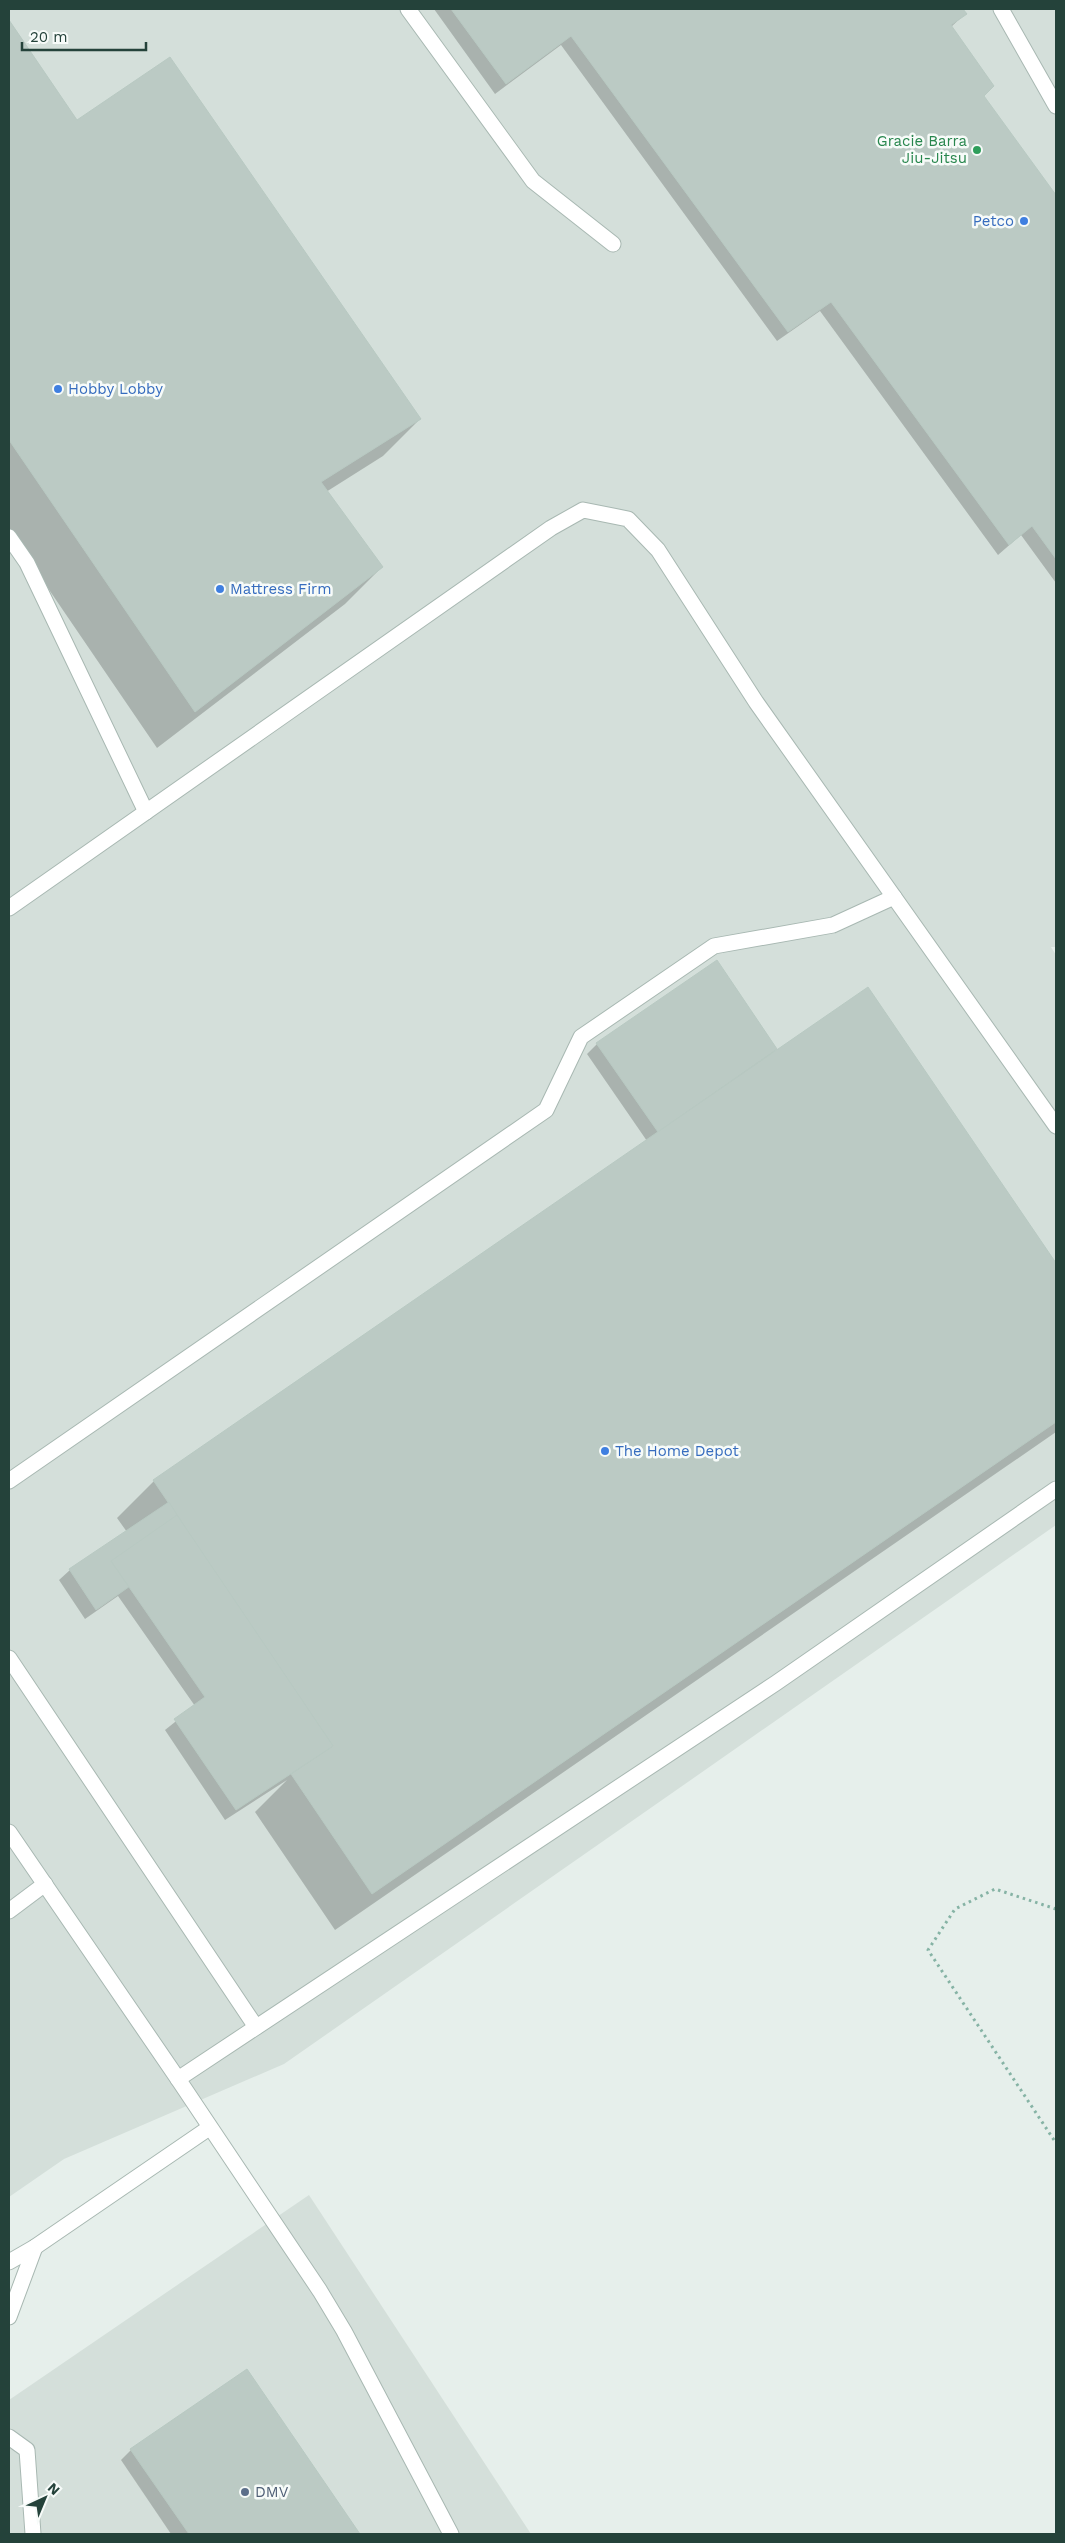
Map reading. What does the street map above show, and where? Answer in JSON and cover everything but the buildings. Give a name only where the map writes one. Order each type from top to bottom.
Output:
[{"type":"lane","points":[[408,9],[533,181],[613,244]]},
{"type":"lane","points":[[1001,9],[1056,106]]},
{"type":"lane","points":[[9,908],[535,539],[583,510],[628,519],[658,550],[756,702],[1056,1126]]},
{"type":"lane","points":[[9,537],[30,570],[146,812]]},
{"type":"lane","points":[[9,1481],[546,1110],[581,1037],[714,946],[833,925],[894,897]]},
{"type":"lane","points":[[178,2079],[776,1683],[1056,1489]]},
{"type":"lane","points":[[9,1658],[256,2027]]},
{"type":"lane","points":[[9,1832],[320,2291],[344,2331],[451,2534]]},
{"type":"lane","points":[[9,1911],[46,1884]]},
{"type":"lane","points":[[9,2262],[36,2247],[209,2128]]},
{"type":"lane","points":[[9,2316],[36,2247]]},
{"type":"lane","points":[[9,2437],[28,2450],[33,2534]]},
{"type":"path","points":[[1056,1909],[995,1889],[955,1909],[928,1950],[1056,2143]]},
{"type":"shaded area","points":[[9,9],[1056,9],[1056,947],[1051,947],[1056,955],[1056,1525],[284,2064],[64,2159],[9,2197]]},
{"type":"shaded area","points":[[309,2195],[531,2534],[9,2534],[9,2400]]},
{"type":"place","name":"Gracie Barra Jiu-Jitsu","points":[[977,150]]},
{"type":"place","name":"Petco","points":[[1024,221]]},
{"type":"place","name":"Hobby Lobby","points":[[58,389]]},
{"type":"place","name":"Mattress Firm","points":[[220,589]]},
{"type":"place","name":"The Home Depot","points":[[605,1451]]},
{"type":"place","name":"DMV","points":[[245,2492]]}]
